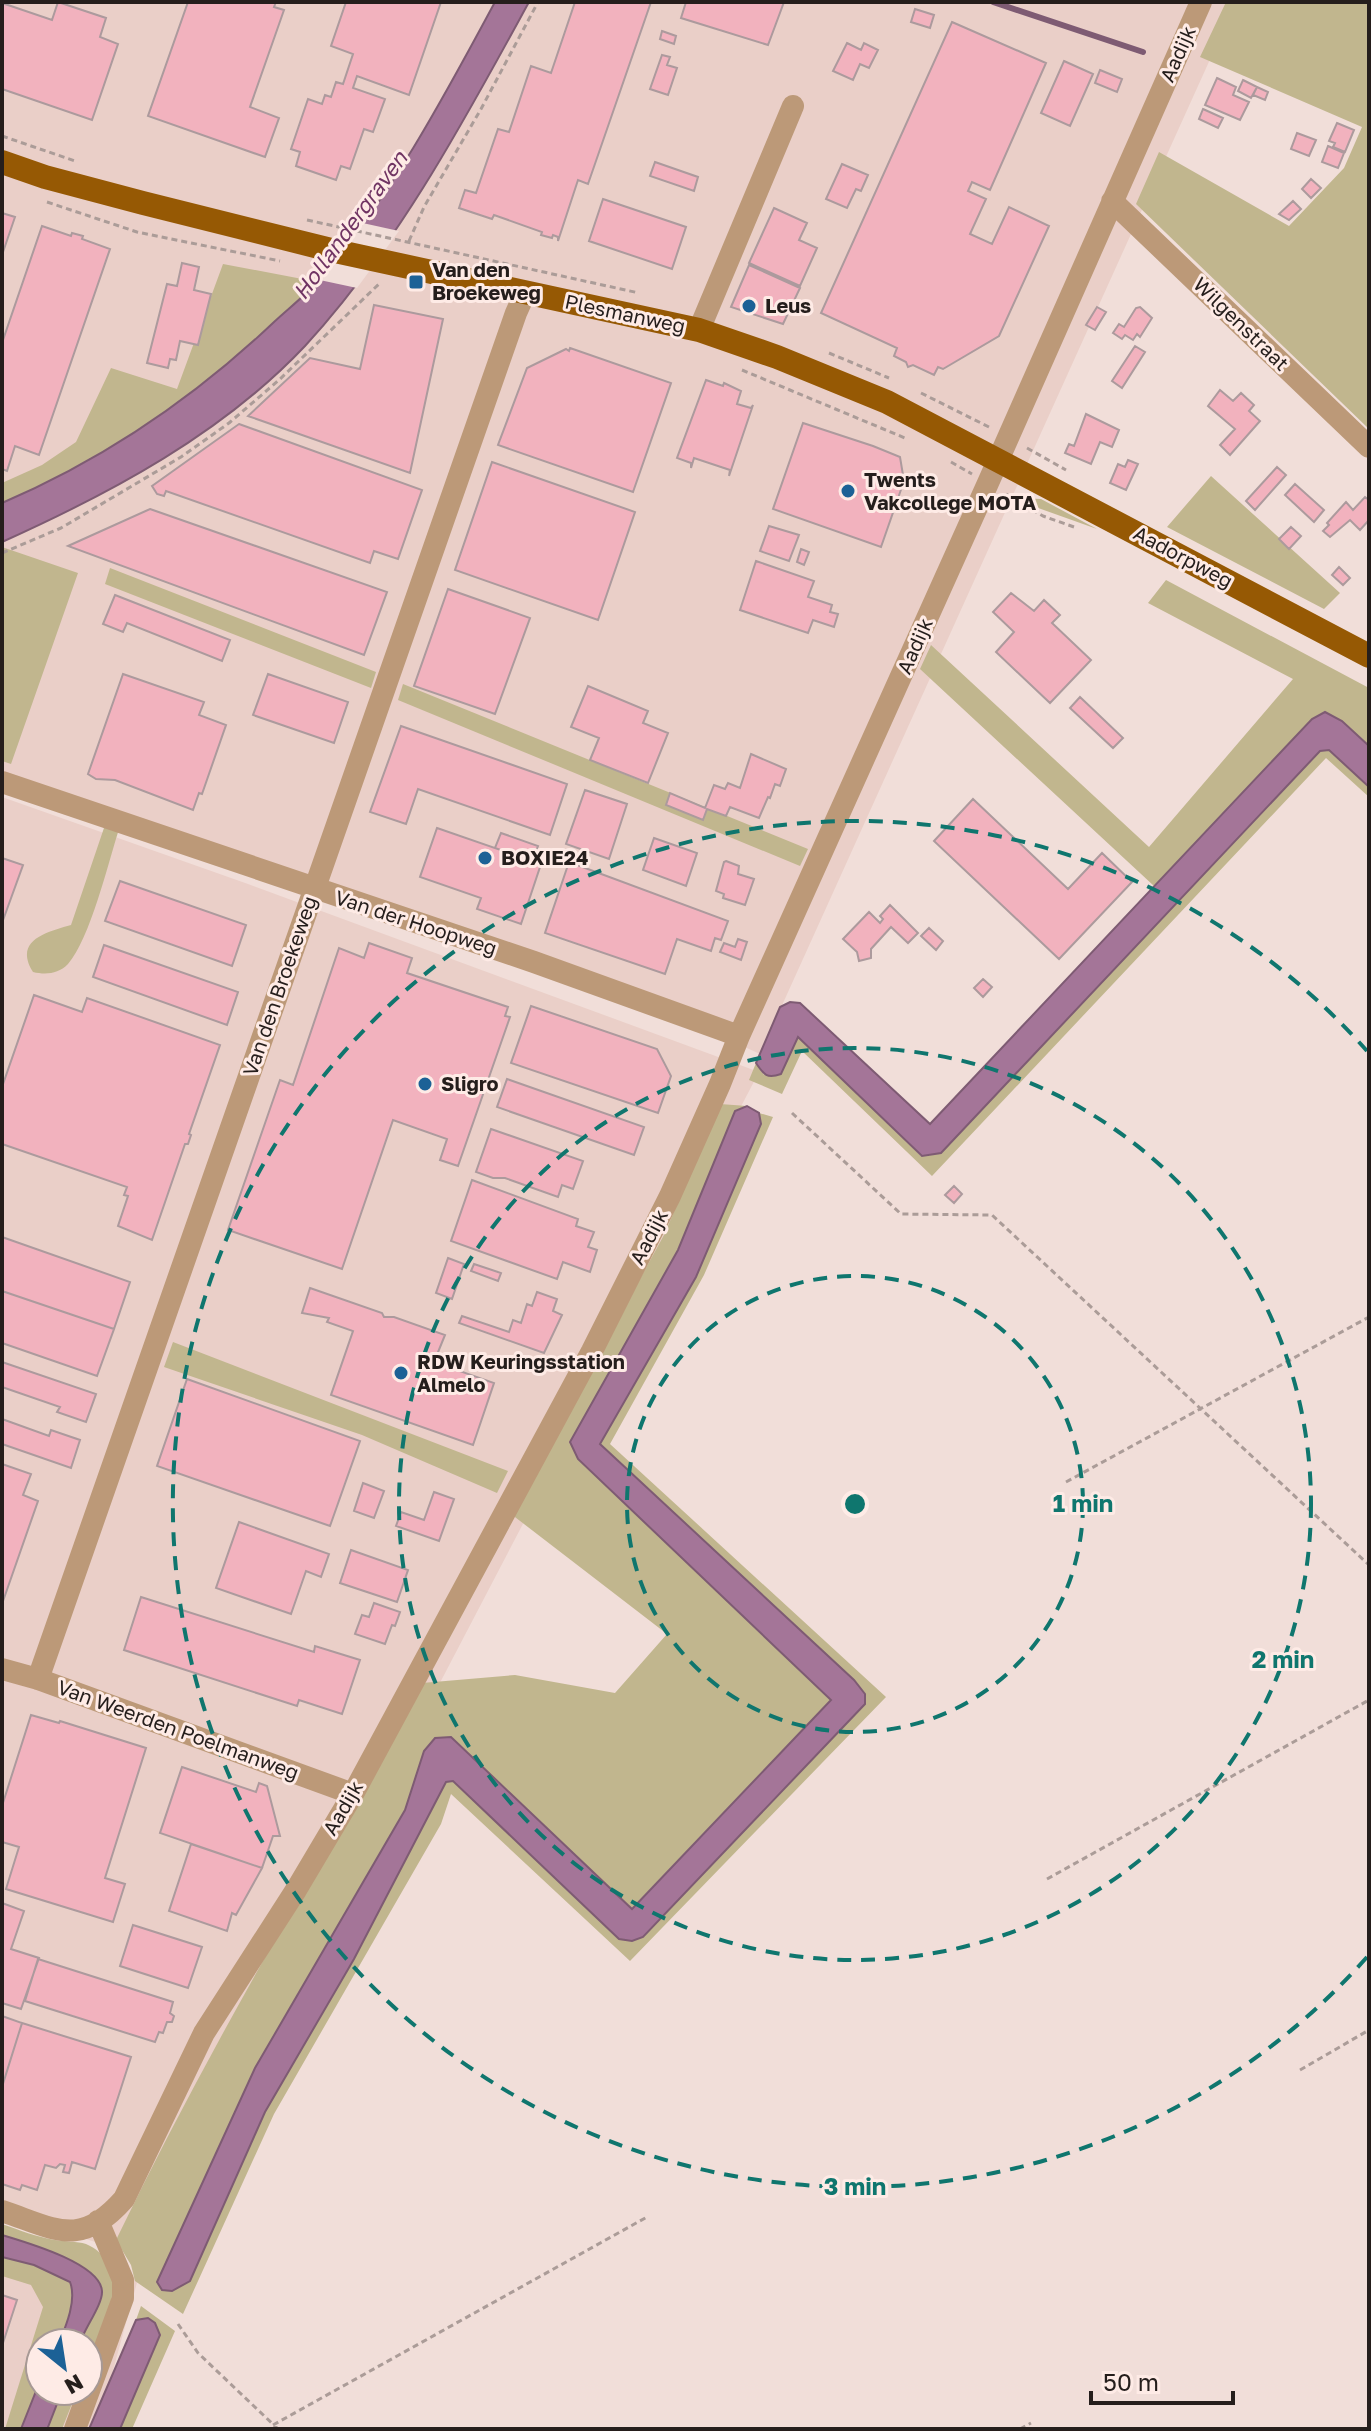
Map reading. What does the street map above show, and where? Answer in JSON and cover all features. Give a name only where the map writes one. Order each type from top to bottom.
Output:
[{"type":"main road","name":"Plesmanweg","points":[[2,162],[45,177],[335,251],[699,330],[827,375],[997,459]]},
{"type":"main road","name":"Aadorpweg","points":[[997,459],[1369,656]]},
{"type":"street","name":"Aadijk","points":[[98,2221],[112,2213],[124,2199],[204,2033],[296,1890],[353,1794],[599,1337],[670,1196],[1201,2]]},
{"type":"street","points":[[699,330],[793,106]]},
{"type":"street","name":"Wilgenstraat","points":[[1112,201],[1369,447]]},
{"type":"street","name":"Van den Broekeweg","points":[[38,1679],[525,293]]},
{"type":"street","name":"Van der Hoopweg","points":[[2,782],[534,962],[739,1036]]},
{"type":"street","name":"Van Weerden Poelmanweg","points":[[2,1669],[38,1679],[353,1794]]},
{"type":"street","points":[[2,2211],[68,2233],[86,2229],[98,2221],[123,2280],[123,2298],[75,2429]]},
{"type":"path","points":[[2,553],[61,528],[155,475],[229,423],[279,380],[388,263],[481,109],[538,2]]},
{"type":"path","points":[[47,202],[137,232],[290,263]]},
{"type":"path","points":[[352,230],[397,240]]},
{"type":"path","points":[[730,365],[904,437]]},
{"type":"path","points":[[947,460],[1043,516]]},
{"type":"path","points":[[792,1113],[901,1214],[992,1215],[1369,1565]]},
{"type":"path","points":[[1066,1482],[1369,1317]]},
{"type":"path","points":[[1047,1879],[1369,1700]]},
{"type":"path","points":[[1300,2070],[1369,2030]]},
{"type":"path","points":[[273,2425],[647,2217]]},
{"type":"path","points":[[178,2324],[198,2353],[278,2429]]},
{"type":"path","points":[[1020,2429],[1031,2423]]},
{"type":"shaded area","points":[[2,2],[1236,2],[760,1054],[688,1021],[2,773]]},
{"type":"shaded area","points":[[495,2],[529,2],[454,137],[400,224],[339,307],[305,346],[238,407],[163,459],[84,503],[2,542],[2,503],[77,467],[147,424],[244,350],[314,286],[392,181],[436,110]]},
{"type":"shaded area","points":[[1226,2],[1369,2],[1369,429],[1136,204],[1159,152],[1289,226],[1344,168],[1362,127],[1200,57]]},
{"type":"shaded area","points":[[223,264],[318,282],[194,393],[87,462],[2,503],[2,483],[42,465],[76,442],[111,368],[177,389]]},
{"type":"shaded area","points":[[1211,476],[1340,593],[1324,609],[1167,527]]},
{"type":"shaded area","points":[[1019,498],[1041,499],[1097,529],[1027,504]]},
{"type":"shaded area","points":[[2,547],[78,573],[11,764],[2,761]]},
{"type":"shaded area","points":[[110,568],[376,672],[371,688],[105,584]]},
{"type":"shaded area","points":[[1166,580],[1369,688],[1369,746],[1342,721],[1312,719],[1154,886],[920,669],[931,645],[1149,847],[1293,679],[1148,603]]},
{"type":"shaded area","points":[[403,684],[808,849],[800,866],[398,700]]},
{"type":"shaded area","points":[[1325,712],[1342,721],[1369,746],[1369,787],[1329,750],[1320,751],[941,1153],[922,1156],[798,1037],[781,1074],[766,1075],[756,1063],[780,1007],[790,1002],[800,1003],[930,1124],[1312,719]]},
{"type":"shaded area","points":[[1329,750],[1369,787],[1369,797],[1326,758],[932,1176],[802,1051],[782,1094],[749,1080],[756,1063],[764,1075],[798,1036],[921,1156],[941,1153],[1320,751]]},
{"type":"shaded area","points":[[2,797],[759,1072],[140,2257],[2,2211]]},
{"type":"shaded area","points":[[105,825],[119,829],[84,937],[68,964],[60,970],[52,973],[33,972],[27,952],[30,945],[43,935],[71,925]]},
{"type":"shaded area","points":[[720,1104],[747,1106],[735,1111],[678,1250],[570,1442],[579,1459],[831,1700],[631,1909],[451,1737],[435,1738],[424,1751],[405,1810],[255,2068],[190,2281],[265,2112],[354,1959],[446,1781],[453,1780],[619,1939],[865,1694],[854,1680],[600,1444],[696,1277],[761,1124],[759,1113],[773,1117],[704,1275],[610,1444],[886,1697],[630,1961],[451,1794],[441,1824],[274,2114],[183,2314],[135,2281],[131,2265],[116,2240],[226,2028],[422,1683],[515,1675],[615,1693],[667,1634],[511,1514],[664,1235]]},
{"type":"shaded area","points":[[747,1106],[759,1113],[761,1124],[696,1277],[600,1444],[854,1680],[865,1694],[865,1704],[643,1937],[632,1941],[619,1939],[453,1781],[446,1782],[354,1959],[265,2112],[190,2281],[172,2291],[162,2290],[157,2282],[255,2068],[405,1810],[424,1751],[435,1738],[451,1737],[632,1909],[831,1700],[578,1459],[570,1442],[678,1250],[735,1111]]},
{"type":"shaded area","points":[[173,1342],[508,1471],[497,1493],[362,1435],[164,1367]]},
{"type":"shaded area","points":[[2,2224],[48,2239],[86,2244],[101,2254],[110,2267],[113,2283],[104,2327],[37,2327],[43,2307],[31,2285],[2,2276]]},
{"type":"shaded area","points":[[2,2230],[138,2279],[104,2403],[104,2327],[24,2327],[24,2407],[103,2407],[97,2429],[2,2429]]},
{"type":"shaded area","points":[[2,2235],[60,2255],[89,2271],[98,2281],[102,2296],[87,2327],[65,2327],[71,2305],[70,2282],[34,2265],[2,2257]]},
{"type":"shaded area","points":[[141,2306],[175,2331],[132,2429],[120,2429],[160,2336],[148,2318],[136,2320]]},
{"type":"shaded area","points":[[148,2318],[155,2323],[160,2335],[120,2429],[89,2429],[98,2407],[104,2407],[104,2394],[136,2320]]},
{"type":"shaded area","points":[[24,2368],[24,2407],[71,2407],[62,2429],[5,2429]]},
{"type":"shaded area","points":[[30,2407],[56,2407],[47,2429],[21,2429]]},
{"type":"pier","points":[[358,222],[399,231],[357,288],[315,279]]},
{"type":"building","points":[[58,2],[106,18],[100,37],[118,44],[92,120],[2,89],[2,3],[52,20]]},
{"type":"building","points":[[188,2],[276,2],[274,7],[284,10],[250,107],[279,118],[265,157],[148,116]]},
{"type":"building","points":[[346,2],[441,2],[409,95],[357,76],[353,88],[385,99],[373,132],[364,129],[350,169],[341,166],[336,180],[296,166],[300,152],[291,149],[308,99],[322,104],[325,95],[331,97],[336,82],[343,84],[353,54],[331,46]]},
{"type":"building","points":[[575,2],[651,2],[588,184],[578,180],[558,241],[558,237],[541,235],[542,232],[494,215],[492,219],[459,208],[465,190],[476,193],[498,129],[509,132],[531,66],[551,73]]},
{"type":"building","points":[[686,2],[784,2],[768,45],[681,18]]},
{"type":"building","points":[[915,9],[934,15],[930,28],[911,22]]},
{"type":"building","points":[[952,22],[1046,63],[990,190],[972,182],[968,191],[986,199],[970,234],[992,244],[1009,207],[1049,226],[999,336],[943,369],[938,367],[934,375],[913,365],[908,367],[906,362],[894,356],[897,348],[821,313]]},
{"type":"building","points":[[662,31],[676,36],[674,44],[660,39]]},
{"type":"building","points":[[847,43],[861,50],[864,43],[878,50],[869,68],[860,64],[853,80],[833,71]]},
{"type":"building","points":[[662,55],[670,57],[667,65],[677,68],[668,95],[650,89]]},
{"type":"building","points":[[1064,61],[1093,74],[1070,126],[1041,113]]},
{"type":"building","points":[[1100,70],[1122,79],[1117,92],[1095,83]]},
{"type":"building","points":[[1217,78],[1236,87],[1233,95],[1249,102],[1240,120],[1205,105]]},
{"type":"building","points":[[1243,80],[1257,87],[1251,98],[1238,91]]},
{"type":"building","points":[[1257,87],[1268,92],[1265,100],[1253,95]]},
{"type":"building","points":[[1203,109],[1223,118],[1218,128],[1199,119]]},
{"type":"building","points":[[1337,123],[1354,130],[1345,152],[1333,147],[1335,143],[1329,141]]},
{"type":"building","points":[[1297,133],[1316,140],[1309,156],[1291,149]]},
{"type":"building","points":[[1328,146],[1344,153],[1338,168],[1322,162]]},
{"type":"building","points":[[655,162],[698,177],[694,191],[650,176]]},
{"type":"building","points":[[842,164],[868,175],[861,191],[856,189],[847,208],[826,199]]},
{"type":"building","points":[[1311,179],[1321,188],[1311,198],[1302,189]]},
{"type":"building","points":[[603,199],[686,227],[672,269],[589,241]]},
{"type":"building","points":[[1293,201],[1301,209],[1289,220],[1279,214]]},
{"type":"building","points":[[774,208],[807,223],[799,240],[817,248],[800,286],[749,263]]},
{"type":"building","points":[[2,213],[15,217],[2,255]]},
{"type":"building","points":[[42,226],[71,236],[72,233],[83,236],[82,239],[110,249],[39,455],[15,446],[7,471],[2,469],[2,343]]},
{"type":"building","points":[[182,263],[199,267],[194,290],[211,294],[198,345],[180,341],[176,360],[170,359],[168,368],[147,363],[167,284],[177,286]]},
{"type":"building","points":[[749,265],[800,288],[783,324],[731,307]]},
{"type":"building","points":[[374,305],[443,319],[410,473],[248,416],[310,358],[360,369]]},
{"type":"building","points":[[1097,307],[1106,312],[1095,330],[1086,325]]},
{"type":"building","points":[[1140,307],[1152,318],[1140,337],[1137,334],[1133,340],[1125,335],[1122,339],[1113,333],[1119,324],[1124,327],[1136,308]]},
{"type":"building","points":[[1135,346],[1145,352],[1122,388],[1112,381]]},
{"type":"building","points":[[570,348],[671,383],[633,492],[498,445],[527,368]]},
{"type":"building","points":[[706,380],[723,386],[724,383],[741,391],[737,404],[751,408],[753,405],[729,476],[730,470],[694,458],[691,468],[691,463],[677,458]]},
{"type":"building","points":[[1220,390],[1233,401],[1241,393],[1254,405],[1249,411],[1260,421],[1230,455],[1220,445],[1235,429],[1208,406]]},
{"type":"building","points":[[1086,414],[1119,430],[1112,447],[1100,442],[1091,464],[1065,453],[1069,444],[1074,446]]},
{"type":"building","name":"Twents Vakcollege MOTA","points":[[803,423],[900,457],[904,481],[881,547],[773,509]]},
{"type":"building","points":[[239,424],[422,490],[398,559],[374,551],[370,563],[166,491],[164,496],[157,494],[152,486]]},
{"type":"building","points":[[1128,460],[1138,464],[1126,490],[1110,483],[1118,464],[1125,467]]},
{"type":"building","points":[[492,462],[635,512],[598,620],[455,570]]},
{"type":"building","points":[[1277,467],[1286,475],[1255,510],[1246,501]]},
{"type":"building","points":[[1295,484],[1324,510],[1314,522],[1285,495]]},
{"type":"building","points":[[1365,497],[1369,500],[1369,520],[1360,530],[1350,520],[1330,537],[1323,531],[1346,502],[1353,510]]},
{"type":"building","points":[[150,509],[387,592],[364,655],[68,546]]},
{"type":"building","points":[[769,526],[799,535],[789,561],[760,551]]},
{"type":"building","points":[[1291,527],[1301,536],[1289,549],[1279,539]]},
{"type":"building","points":[[801,549],[809,552],[804,565],[797,562]]},
{"type":"building","points":[[756,561],[814,581],[808,597],[832,605],[830,612],[838,614],[834,627],[813,620],[808,633],[740,610]]},
{"type":"building","points":[[1339,567],[1350,578],[1343,585],[1332,575]]},
{"type":"building","points":[[448,589],[530,618],[495,714],[414,686]]},
{"type":"building","points":[[1011,593],[1034,611],[1044,600],[1060,615],[1052,623],[1091,660],[1050,703],[996,652],[1014,632],[993,612]]},
{"type":"building","points":[[115,595],[230,640],[222,661],[127,623],[123,632],[103,624]]},
{"type":"building","points":[[123,674],[204,702],[199,715],[226,725],[202,794],[199,793],[193,810],[115,780],[96,779],[88,774]]},
{"type":"building","points":[[268,674],[348,702],[334,743],[253,715]]},
{"type":"building","points":[[588,686],[648,711],[643,723],[668,733],[648,783],[590,760],[599,738],[571,727]]},
{"type":"building","points":[[1080,697],[1123,738],[1113,748],[1070,708]]},
{"type":"building","points":[[401,726],[567,784],[550,835],[418,789],[406,824],[370,812]]},
{"type":"building","points":[[751,754],[786,769],[780,786],[775,784],[759,818],[730,807],[726,816],[707,809],[703,820],[666,805],[670,793],[705,808],[714,785],[725,789],[728,783],[740,788]]},
{"type":"building","points":[[585,790],[627,804],[609,859],[566,844]]},
{"type":"building","points":[[973,799],[1068,889],[1102,853],[1132,882],[1059,959],[934,841]]},
{"type":"building","points":[[437,828],[541,864],[521,924],[477,909],[481,898],[420,877]]},
{"type":"building","points":[[501,833],[538,846],[532,861],[495,848]]},
{"type":"building","points":[[654,838],[697,853],[686,886],[643,870]]},
{"type":"building","points":[[2,858],[23,865],[2,923]]},
{"type":"building","points":[[726,861],[739,866],[738,874],[754,879],[745,905],[723,898],[724,894],[716,891]]},
{"type":"building","points":[[569,862],[728,921],[721,940],[715,938],[711,951],[677,939],[665,974],[545,933]]},
{"type":"building","points":[[120,881],[246,925],[232,966],[105,921]]},
{"type":"building","points":[[890,905],[918,933],[908,943],[891,927],[871,949],[871,958],[859,961],[857,952],[843,939],[869,912],[880,923],[883,919],[880,916]]},
{"type":"building","points":[[929,928],[943,941],[936,950],[921,936]]},
{"type":"building","points":[[738,939],[747,942],[741,960],[720,952],[724,943],[735,947]]},
{"type":"building","points":[[369,943],[412,958],[407,973],[508,1007],[505,1016],[510,1017],[458,1166],[440,1160],[447,1139],[393,1120],[342,1269],[228,1230],[280,1080],[293,1085],[339,948],[364,958]]},
{"type":"building","points":[[104,945],[238,992],[227,1025],[93,977]]},
{"type":"building","points":[[983,979],[992,987],[983,997],[974,988]]},
{"type":"building","points":[[34,995],[82,1012],[87,998],[220,1045],[152,1240],[118,1226],[128,1196],[124,1195],[127,1187],[2,1144],[2,1087]]},
{"type":"building","points":[[531,1006],[657,1049],[671,1076],[658,1113],[511,1063]]},
{"type":"building","points":[[507,1079],[644,1127],[634,1155],[497,1107]]},
{"type":"building","points":[[491,1129],[583,1161],[573,1189],[562,1185],[558,1197],[505,1178],[493,1178],[476,1172]]},
{"type":"building","points":[[472,1180],[578,1219],[576,1226],[594,1232],[588,1247],[597,1250],[590,1272],[563,1262],[557,1279],[451,1241]]},
{"type":"building","points":[[954,1186],[962,1194],[954,1203],[945,1195]]},
{"type":"building","points":[[2,1237],[130,1282],[114,1329],[2,1291]]},
{"type":"building","points":[[448,1258],[464,1264],[452,1299],[436,1293]]},
{"type":"building","points":[[474,1264],[501,1273],[498,1281],[471,1271]]},
{"type":"building","name":"RDW Keuringsstation Almelo","points":[[310,1288],[382,1313],[384,1317],[394,1317],[445,1335],[434,1362],[494,1383],[473,1445],[331,1395],[353,1331],[327,1322],[329,1318],[302,1313]]},
{"type":"building","points":[[2,1291],[114,1329],[97,1376],[2,1343]]},
{"type":"building","points":[[537,1292],[557,1299],[553,1311],[562,1315],[544,1353],[459,1323],[462,1316],[509,1332],[513,1320],[521,1323],[527,1304],[532,1306]]},
{"type":"building","points":[[2,1362],[96,1394],[86,1422],[57,1412],[60,1407],[2,1387]]},
{"type":"building","points":[[187,1379],[360,1441],[330,1526],[157,1466]]},
{"type":"building","points":[[2,1419],[49,1436],[51,1430],[80,1440],[71,1468],[2,1444]]},
{"type":"building","points":[[2,1464],[31,1474],[23,1495],[38,1501],[2,1604]]},
{"type":"building","points":[[363,1483],[384,1491],[374,1518],[354,1511]]},
{"type":"building","points":[[434,1492],[454,1499],[439,1541],[396,1526],[401,1512],[424,1520]]},
{"type":"building","points":[[239,1522],[329,1554],[321,1577],[306,1571],[291,1614],[216,1588]]},
{"type":"building","points":[[351,1550],[408,1570],[397,1602],[340,1583]]},
{"type":"building","points":[[141,1597],[314,1652],[315,1646],[360,1660],[342,1714],[299,1700],[297,1706],[124,1650]]},
{"type":"building","points":[[374,1603],[400,1612],[385,1644],[355,1634],[362,1615],[369,1617]]},
{"type":"building","points":[[31,1715],[146,1748],[105,1878],[125,1884],[113,1922],[6,1889],[19,1847],[2,1842],[2,1806]]},
{"type":"building","points":[[182,1767],[256,1792],[259,1783],[267,1786],[280,1836],[273,1836],[262,1868],[160,1833]]},
{"type":"building","points":[[191,1844],[262,1868],[236,1915],[232,1913],[227,1931],[169,1911]]},
{"type":"building","points":[[2,1903],[24,1911],[11,1949],[39,1958],[21,2009],[2,2003]]},
{"type":"building","points":[[133,1925],[202,1947],[188,1988],[120,1966]]},
{"type":"building","points":[[38,1959],[173,2002],[170,2013],[174,2016],[172,2022],[167,2022],[155,2042],[25,2001]]},
{"type":"building","points":[[2,2016],[22,2023],[2,2087]]},
{"type":"building","points":[[22,2023],[131,2057],[95,2169],[72,2162],[69,2173],[63,2172],[65,2165],[60,2164],[56,2168],[45,2165],[37,2190],[22,2185],[20,2190],[2,2184],[2,2087]]},
{"type":"building","points":[[2,2295],[17,2300],[2,2346]]},
{"type":"waterway","points":[[993,2],[1143,52]]},
{"type":"place","name":"Van den Broekeweg","points":[[416,282]]},
{"type":"place","name":"Leus","points":[[749,306]]},
{"type":"place","name":"Twents Vakcollege MOTA","points":[[848,491]]},
{"type":"place","name":"BOXIE24","points":[[485,858]]},
{"type":"place","name":"Sligro","points":[[425,1084]]},
{"type":"place","name":"RDW Keuringsstation Almelo","points":[[401,1373]]},
{"type":"water label","name":"Hollandergraven","points":[[350,225]]}]
